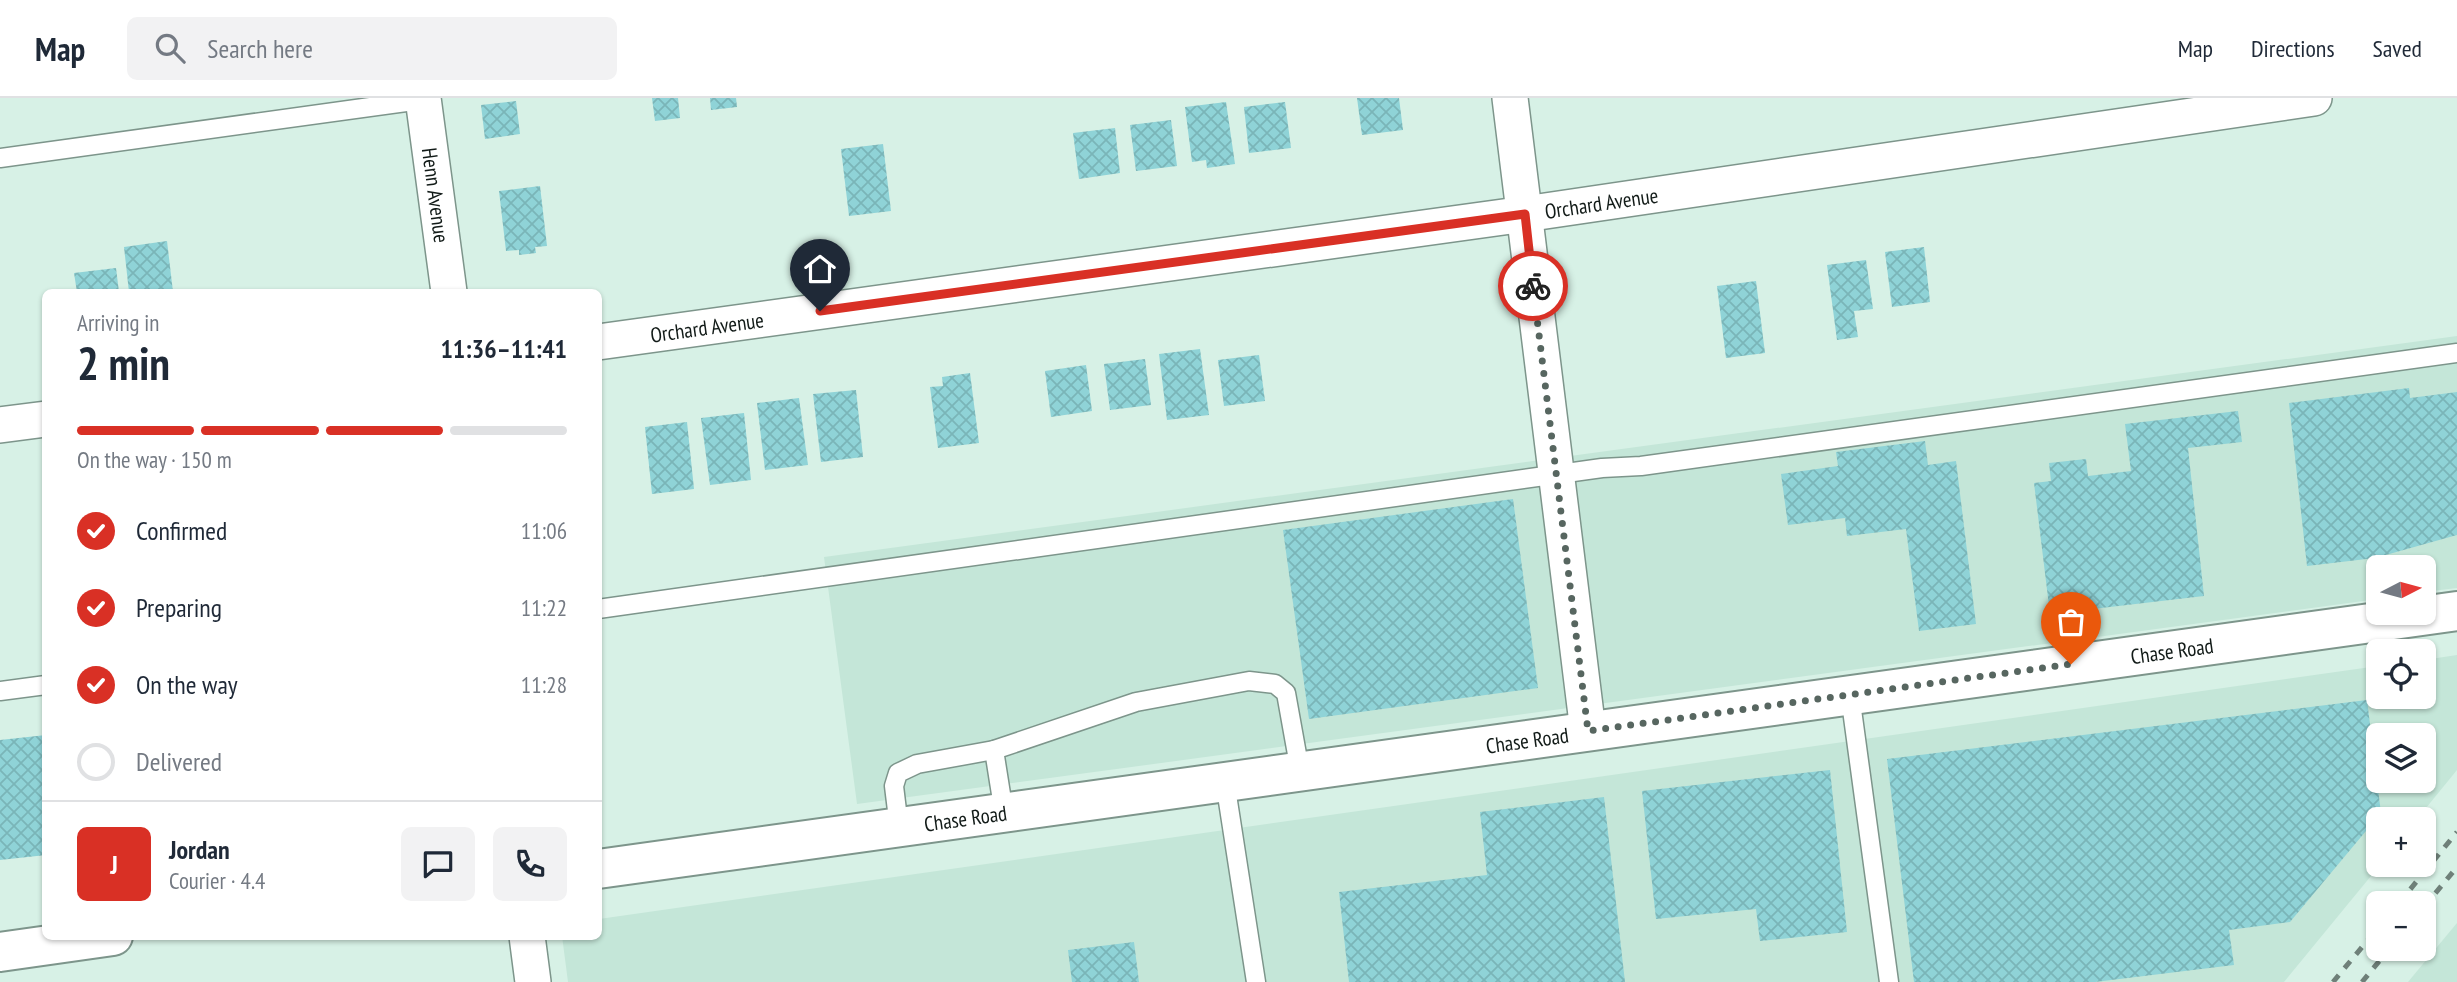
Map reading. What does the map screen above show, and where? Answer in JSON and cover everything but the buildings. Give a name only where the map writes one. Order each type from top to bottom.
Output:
[{"type":"street","points":[[1510,98],[1588,731]]},
{"type":"street","name":"Orchard Avenue","points":[[602,341],[1525,214],[2314,98]]},
{"type":"street","name":"Henn Avenue","points":[[427,99],[449,289]]},
{"type":"street","points":[[0,425],[42,420]]},
{"type":"street","name":"Chase Road","points":[[602,868],[2457,611]]},
{"type":"street","points":[[0,952],[85,940]]},
{"type":"street","points":[[528,940],[533,982]]},
{"type":"lane","points":[[0,158],[427,99]]},
{"type":"lane","points":[[602,608],[1602,468],[1668,463],[2457,353]]},
{"type":"lane","points":[[899,827],[894,786],[898,773],[917,764],[994,750],[1136,702],[1248,681],[1275,684],[1286,693],[1300,772]]},
{"type":"lane","points":[[0,691],[42,686]]},
{"type":"lane","points":[[1850,695],[1889,982]]},
{"type":"lane","points":[[994,750],[1004,813]]},
{"type":"lane","points":[[1225,782],[1256,982]]},
{"type":"shaded area","points":[[2457,336],[2457,588],[2436,591],[2436,555],[2366,555],[2366,601],[857,804],[824,557]]},
{"type":"shaded area","points":[[2457,655],[2457,770],[2427,807],[2366,807],[2366,877],[2370,877],[2284,982],[568,982],[563,940],[602,940],[602,919],[2366,668],[2366,709],[2436,709],[2436,658]]},
{"type":"shaded area","points":[[2457,923],[2457,982],[2408,982],[2425,961],[2436,961],[2436,948]]},
{"type":"railway","points":[[2409,891],[2457,832]]},
{"type":"railway","points":[[2436,892],[2457,867]]},
{"type":"railway","points":[[2333,982],[2366,942]]},
{"type":"railway","points":[[2362,982],[2379,961]]},
{"type":"way so far","points":[[1533,286],[1588,731],[2071,664]]},
{"type":"route","points":[[820,311],[1525,214],[1533,286]]}]
